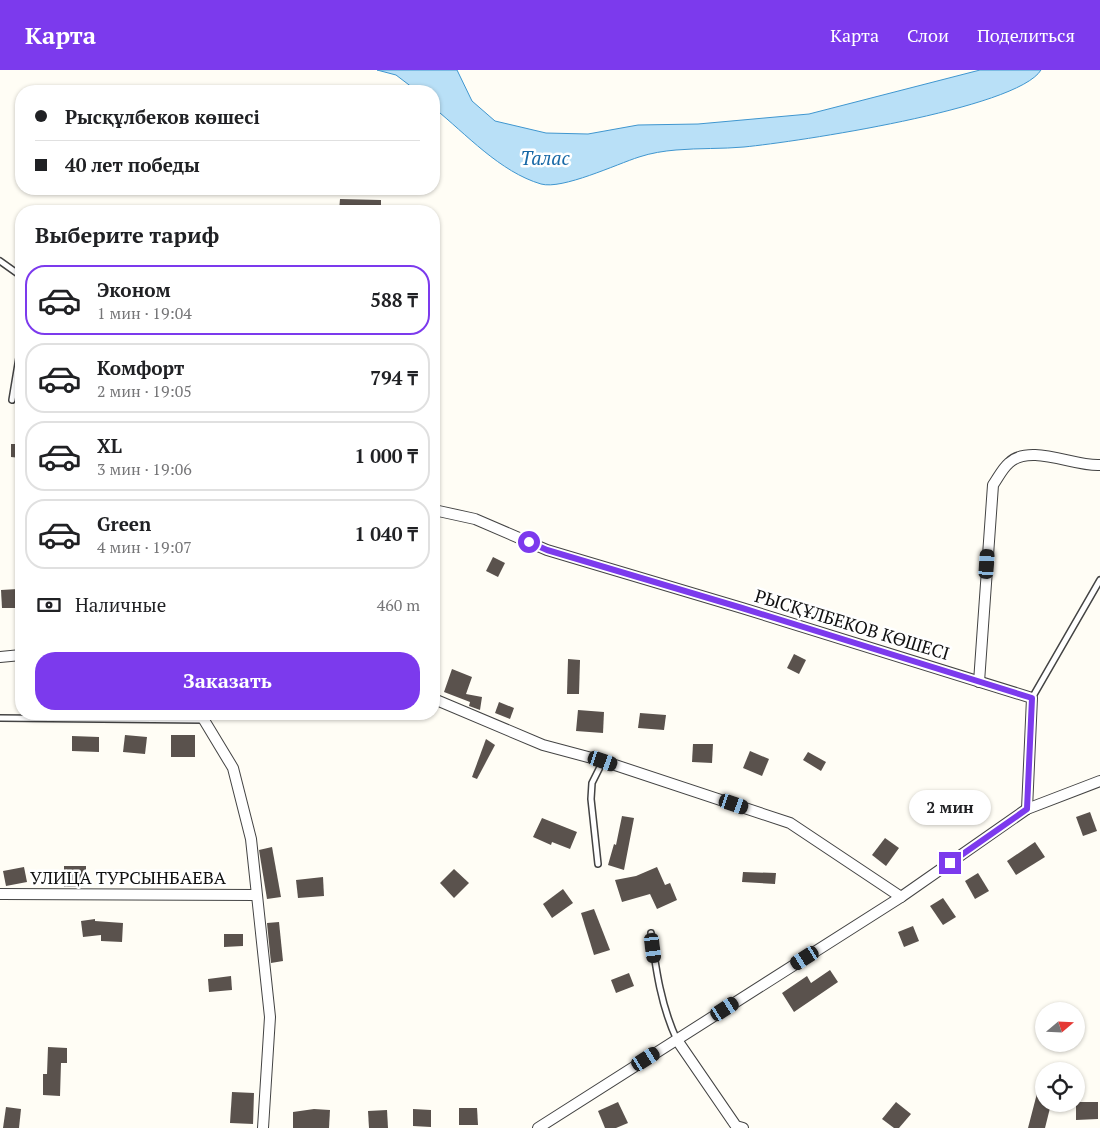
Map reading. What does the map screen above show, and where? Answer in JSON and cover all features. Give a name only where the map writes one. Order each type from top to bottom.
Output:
[{"type":"street","points":[[979,682],[993,486],[1010,462],[1024,457],[1044,455],[1092,466],[1100,465]]},
{"type":"street","name":"РЫСҚҰЛБЕКОВ КӨШЕСІ","points":[[440,511],[475,519],[547,550],[1032,698]]},
{"type":"street","points":[[0,657],[15,656]]},
{"type":"street","points":[[1027,809],[1032,698]]},
{"type":"street","points":[[440,701],[543,745],[603,761],[790,823],[901,897]]},
{"type":"street","points":[[204,720],[233,768],[251,839],[270,1017],[263,1128]]},
{"type":"street","points":[[538,1128],[901,897],[1027,809],[1100,781]]},
{"type":"street","name":"УЛИЦА ТУРСЫНБАЕВА","points":[[0,894],[256,894]]},
{"type":"street","points":[[677,1040],[736,1126],[743,1128]]},
{"type":"lane","points":[[0,261],[15,272]]},
{"type":"lane","points":[[12,400],[15,382]]},
{"type":"lane","points":[[1032,698],[1100,580]]},
{"type":"lane","points":[[0,718],[15,718]]},
{"type":"lane","points":[[598,864],[591,799],[592,783],[603,761]]},
{"type":"lane","points":[[651,933],[657,976],[667,1017],[677,1040]]},
{"type":"water","name":"Талас","points":[[377,70],[457,70],[472,101],[495,121],[546,133],[588,134],[638,125],[698,124],[809,114],[980,70],[1041,70],[1023,84],[992,98],[950,110],[854,131],[770,144],[658,152],[575,180],[550,185],[541,184],[511,171],[484,151],[440,113],[440,85],[409,85],[396,75]]},
{"type":"building","points":[[340,199],[381,200],[381,205],[340,205]]},
{"type":"building","points":[[11,444],[15,444],[15,457],[11,457]]},
{"type":"building","points":[[493,557],[505,563],[498,577],[486,571]]},
{"type":"building","points":[[15,589],[15,608],[2,608],[1,590]]},
{"type":"building","points":[[794,654],[806,660],[799,674],[787,668]]},
{"type":"building","points":[[568,659],[580,660],[579,694],[567,694]]},
{"type":"building","points":[[452,669],[472,677],[466,694],[482,697],[480,710],[469,706],[470,702],[444,692]]},
{"type":"building","points":[[499,702],[514,708],[510,719],[495,713]]},
{"type":"building","points":[[578,710],[604,712],[603,733],[576,731]]},
{"type":"building","points":[[640,713],[666,715],[664,730],[638,728]]},
{"type":"building","points":[[125,735],[147,737],[145,754],[123,752]]},
{"type":"building","points":[[171,735],[195,735],[195,757],[171,757]]},
{"type":"building","points":[[72,736],[99,737],[99,752],[72,751]]},
{"type":"building","points":[[486,739],[495,745],[477,779],[472,777]]},
{"type":"building","points":[[693,744],[713,744],[712,763],[692,762]]},
{"type":"building","points":[[750,751],[769,759],[762,776],[743,768]]},
{"type":"building","points":[[808,752],[826,762],[821,771],[803,760]]},
{"type":"building","points":[[952,799],[964,817],[951,825],[939,807]]},
{"type":"building","points":[[1090,812],[1097,831],[1083,836],[1076,817]]},
{"type":"building","points":[[622,816],[634,818],[624,870],[608,865],[614,844],[616,845]]},
{"type":"building","points":[[542,818],[577,832],[570,849],[552,842],[551,845],[533,837]]},
{"type":"building","points":[[885,838],[899,848],[886,866],[872,855]]},
{"type":"building","points":[[1035,842],[1045,857],[1016,875],[1007,861]]},
{"type":"building","points":[[272,847],[281,897],[267,899],[259,850]]},
{"type":"building","points":[[64,866],[86,866],[86,886],[64,887]]},
{"type":"building","points":[[24,867],[27,882],[6,886],[3,871]]},
{"type":"building","points":[[657,867],[665,885],[670,883],[677,900],[657,909],[650,894],[622,902],[615,880],[636,876]]},
{"type":"building","points":[[454,869],[469,883],[454,898],[440,883]]},
{"type":"building","points":[[743,872],[776,873],[775,884],[742,882]]},
{"type":"building","points":[[978,873],[989,891],[975,899],[965,881]]},
{"type":"building","points":[[323,877],[324,896],[298,898],[296,880]]},
{"type":"building","points":[[563,889],[573,903],[552,918],[543,904]]},
{"type":"building","points":[[943,898],[956,917],[943,925],[930,906]]},
{"type":"building","points":[[594,909],[610,950],[594,955],[581,913]]},
{"type":"building","points":[[95,919],[95,921],[123,923],[122,942],[101,941],[101,935],[83,937],[81,921]]},
{"type":"building","points":[[279,922],[283,961],[271,963],[267,923]]},
{"type":"building","points":[[913,926],[919,941],[904,947],[898,932]]},
{"type":"building","points":[[224,934],[243,934],[243,946],[224,947]]},
{"type":"building","points":[[830,970],[838,982],[794,1012],[782,993],[807,976],[811,983]]},
{"type":"building","points":[[629,973],[634,986],[616,993],[611,980]]},
{"type":"building","points":[[231,976],[232,990],[209,992],[208,979]]},
{"type":"building","points":[[48,1047],[67,1048],[67,1063],[61,1063],[60,1096],[43,1095],[43,1074],[47,1074]]},
{"type":"building","points":[[232,1092],[254,1093],[253,1124],[230,1123]]},
{"type":"building","points":[[1035,1101],[1035,1112],[1049,1112],[1045,1128],[1028,1128]]},
{"type":"building","points":[[618,1102],[628,1123],[616,1128],[605,1128],[598,1111]]},
{"type":"building","points":[[896,1102],[911,1114],[899,1128],[894,1128],[882,1119]]},
{"type":"building","points":[[1085,1102],[1098,1102],[1098,1119],[1076,1120],[1076,1112],[1085,1112]]},
{"type":"building","points":[[6,1107],[21,1109],[19,1128],[3,1128]]},
{"type":"building","points":[[459,1108],[477,1108],[478,1125],[459,1125]]},
{"type":"building","points":[[314,1109],[330,1110],[329,1128],[293,1128],[293,1112]]},
{"type":"building","points":[[413,1109],[431,1110],[431,1127],[413,1126]]},
{"type":"building","points":[[387,1110],[388,1128],[369,1128],[368,1111]]},
{"type":"route","points":[[529,542],[547,550],[1032,698],[1026,793],[1027,809],[1000,830],[950,863]]}]
